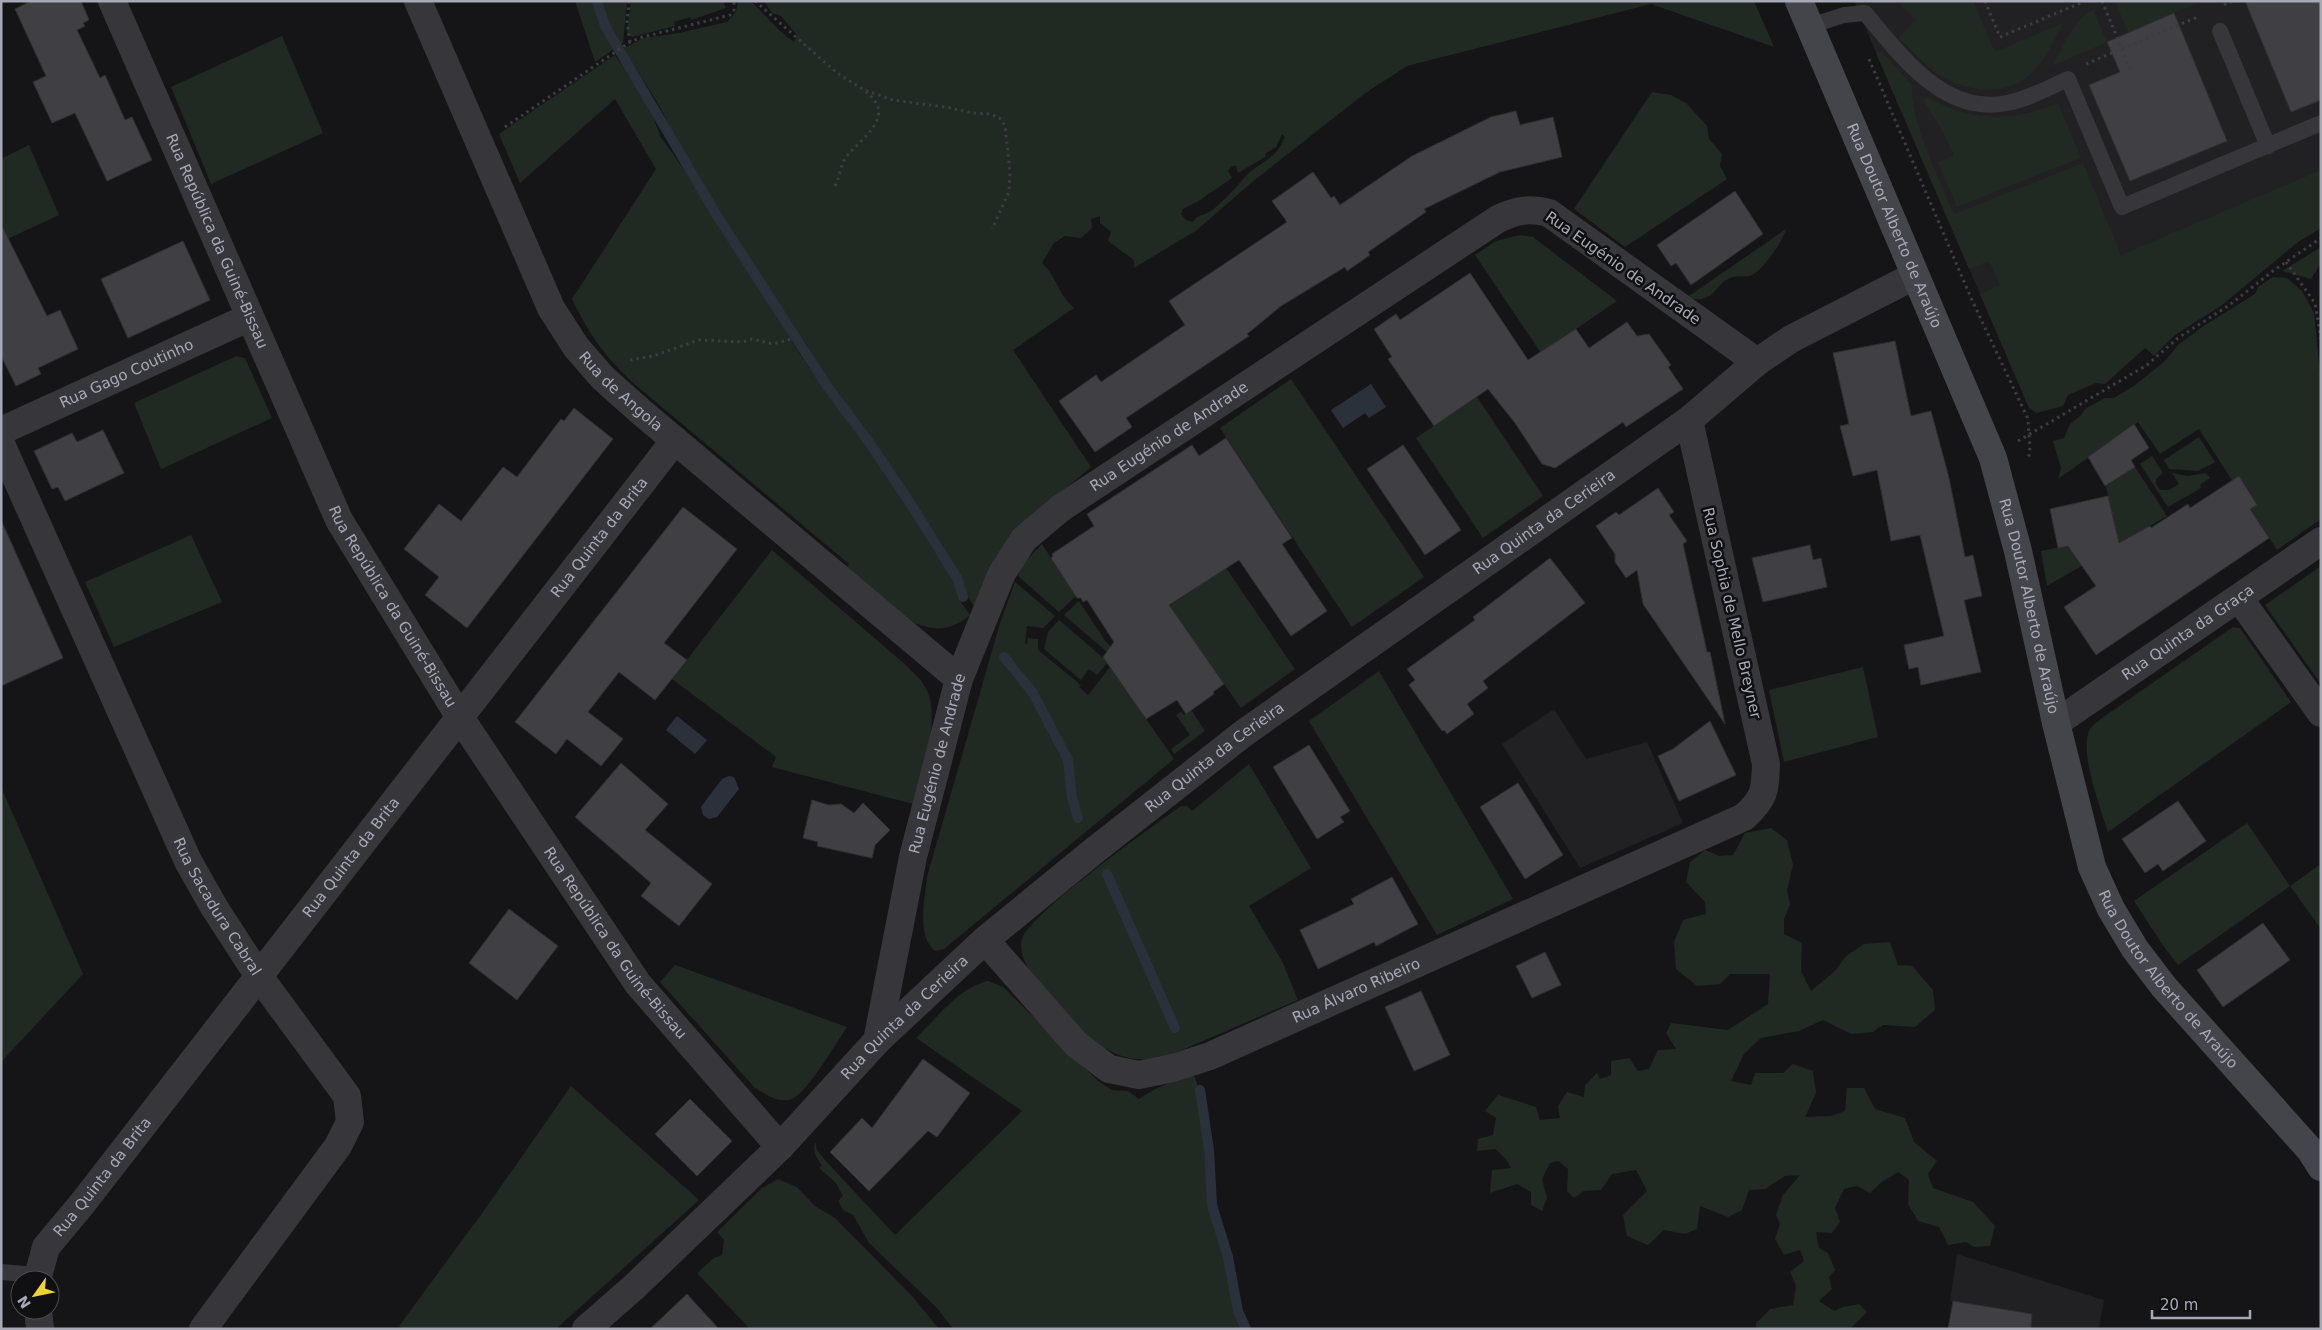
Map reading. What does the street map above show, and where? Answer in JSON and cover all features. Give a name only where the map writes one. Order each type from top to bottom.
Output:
[{"type":"main road","name":"Rua Doutor Alberto de Araújo","points":[[1799,1],[1914,276],[1993,458],[2018,551],[2056,723],[2092,867],[2111,909],[2135,949],[2164,987],[2267,1100],[2311,1151],[2321,1167]]},
{"type":"street","name":"Rua República da Guiné-Bissau","points":[[112,1],[339,520],[459,716],[638,984],[780,1147]]},
{"type":"street","name":"Rua de Angola","points":[[418,1],[550,308],[576,347],[603,378],[959,679]]},
{"type":"street","name":"Rua Eugénio de Andrade","points":[[877,1041],[914,857],[959,679],[1002,573],[1024,539],[1062,508],[1498,219],[1515,211],[1533,209],[1549,213],[1757,362]]},
{"type":"street","name":"Rua Quinta da Cerieira","points":[[586,1329],[634,1287],[780,1147],[877,1041],[985,940],[1095,850],[1244,733],[1689,420],[1757,362],[1791,339],[1914,276]]},
{"type":"street","name":"Rua Gago Coutinho","points":[[1,430],[250,318]]},
{"type":"street","name":"Rua Sophia de Mello Breyner","points":[[1689,420],[1766,764],[1766,791],[1758,804]]},
{"type":"street","name":"Rua Quinta da Brita","points":[[39,1270],[46,1247],[82,1204],[675,440]]},
{"type":"street","name":"Rua Sacadura Cabral","points":[[1,444],[188,860],[214,907],[258,975],[347,1096],[350,1122],[338,1146],[203,1329]]},
{"type":"street","name":"Rua Quinta da Graça","points":[[2056,723],[2321,541]]},
{"type":"street","points":[[2239,598],[2321,713]]},
{"type":"street","name":"Rua Álvaro Ribeiro","points":[[985,940],[1076,1044],[1109,1069],[1139,1076],[1173,1068],[1210,1056],[1723,827],[1744,817],[1758,804]]},
{"type":"lane","points":[[1810,26],[1844,15],[1865,13],[1911,67],[1937,88],[1959,99],[1984,106],[2015,101],[2068,79],[2122,207],[2321,123]]},
{"type":"lane","points":[[2220,32],[2268,146]]},
{"type":"path","points":[[629,1],[627,22],[630,42]]},
{"type":"path","points":[[480,145],[630,42],[638,38],[730,15],[734,10],[734,1]]},
{"type":"path","points":[[755,1],[837,73],[864,90],[892,100],[951,108],[972,114],[991,114],[1001,119],[1005,126],[1010,172],[1010,192],[992,229]]},
{"type":"path","points":[[1985,1],[2000,37],[2085,1]]},
{"type":"path","points":[[2102,1],[2130,68]]},
{"type":"path","points":[[2216,8],[2233,1]]},
{"type":"path","points":[[2068,79],[2082,66],[2208,12]]},
{"type":"path","points":[[1865,51],[1971,298]]},
{"type":"path","points":[[835,186],[846,157],[861,143],[867,132],[876,126],[880,115],[876,103],[864,90]]},
{"type":"path","points":[[1993,458],[2029,434],[2148,366],[2178,338],[2228,306],[2321,238]]},
{"type":"path","points":[[2286,262],[2315,303],[2321,339]]},
{"type":"path","points":[[592,365],[613,364],[654,356],[699,340],[743,342],[752,339],[773,344],[791,339]]},
{"type":"shaded area","points":[[575,1],[627,1],[623,43],[595,62]]},
{"type":"shaded area","points":[[631,1],[723,1],[726,8],[691,20],[690,17],[674,22],[675,26],[633,37],[628,35],[627,30]]},
{"type":"shaded area","points":[[738,1],[751,1],[780,31],[794,42],[797,35],[781,16],[772,13],[764,1],[1754,1],[1774,47],[1651,4],[1407,66],[1364,94],[1251,183],[1197,230],[1134,268],[1134,260],[1108,241],[1111,232],[1100,223],[1100,216],[1091,219],[1092,228],[1081,238],[1065,236],[1054,243],[1042,263],[1051,274],[1064,297],[1074,308],[1013,350],[1091,467],[1052,500],[975,608],[967,595],[961,577],[886,460],[830,386],[808,347],[718,214],[685,157],[658,103],[623,49],[643,38],[679,33],[727,22],[736,12]],"holes":[[[1282,134],[1285,137],[1277,151],[1251,171],[1214,209],[1199,216],[1193,222],[1186,220],[1181,214],[1183,209],[1197,202],[1232,178],[1228,171],[1232,166],[1236,166],[1238,173],[1265,157],[1266,153],[1276,147]]]},
{"type":"shaded area","points":[[1854,1],[2321,1],[2321,228],[2029,408]]},
{"type":"shaded area","points":[[1897,1],[1973,1],[1995,52],[2063,23],[2042,62],[2023,80],[2002,88],[1978,89],[1966,87],[1944,78],[1920,59],[1898,37],[1916,20]]},
{"type":"shaded area","points":[[2115,1],[2202,1],[2128,33]]},
{"type":"shaded area","points":[[2093,10],[2107,42],[2052,66],[2074,27],[2086,14]]},
{"type":"shaded area","points":[[282,36],[323,133],[211,184],[171,87]]},
{"type":"shaded area","points":[[1881,51],[1912,85],[1916,116],[1921,133],[1954,214],[2083,163],[2121,255],[2321,170],[2321,228],[2298,242],[2222,305],[2175,335],[2154,356],[2145,348],[2105,384],[2096,383],[2068,395],[2063,406],[2036,413],[2029,408],[1980,294],[2000,285],[1989,261],[1969,269],[1876,53]]},
{"type":"shaded area","points":[[615,55],[649,104],[660,136],[685,171],[778,316],[797,350],[826,392],[859,432],[953,573],[958,598],[970,615],[957,624],[944,628],[930,628],[915,623],[845,570],[849,564],[632,382],[605,353],[584,323],[572,299],[656,169],[615,99],[520,183],[499,134]]},
{"type":"shaded area","points":[[1652,92],[1671,95],[1686,103],[1707,126],[1709,139],[1722,154],[1720,166],[1727,179],[1625,247],[1574,209]]},
{"type":"shaded area","points":[[1928,97],[1960,111],[1992,116],[2025,114],[2058,103],[2081,158],[1957,207],[1938,162],[1954,155],[1942,130],[1923,100]]},
{"type":"shaded area","points":[[29,145],[59,215],[1,242],[1,159]]},
{"type":"shaded area","points":[[1786,229],[1772,255],[1756,272],[1750,276],[1735,276],[1726,280],[1710,296],[1697,299],[1686,298]]},
{"type":"shaded area","points":[[1520,235],[1533,237],[1617,301],[1541,353],[1475,255],[1496,241]]},
{"type":"shaded area","points":[[2321,247],[2321,263],[2311,279],[2282,271]]},
{"type":"shaded area","points":[[2273,277],[2287,278],[2302,291],[2314,313],[2321,382],[2321,519],[2277,550],[2199,429],[2160,454],[2138,422],[2058,479],[2061,468],[2053,441],[2064,438],[2070,424],[2085,409],[2105,398],[2114,398],[2135,385],[2165,361],[2178,345],[2202,327],[2255,294],[2258,287]]},
{"type":"shaded area","points":[[236,356],[245,358],[272,418],[161,469],[134,403]]},
{"type":"shaded area","points":[[1291,379],[1424,577],[1352,627],[1220,428]]},
{"type":"shaded area","points":[[1371,384],[1386,407],[1369,418],[1365,413],[1343,428],[1331,410]]},
{"type":"shaded area","points":[[1477,397],[1543,496],[1483,538],[1416,438]]},
{"type":"shaded area","points":[[2199,437],[2215,462],[2198,471],[2169,469],[2164,460]]},
{"type":"shaded area","points":[[2152,456],[2163,473],[2156,479],[2156,484],[2160,490],[2169,490],[2179,484],[2172,473],[2188,476],[2206,473],[2210,478],[2200,485],[2201,488],[2168,507],[2140,464]]},
{"type":"shaded area","points":[[2135,467],[2167,516],[2047,586],[2041,551],[2117,535],[2106,486]]},
{"type":"shaded area","points":[[191,535],[222,602],[114,647],[85,582]]},
{"type":"shaded area","points":[[1042,544],[1076,596],[1059,612],[1018,576],[1023,564]]},
{"type":"shaded area","points":[[772,550],[907,666],[925,687],[930,699],[932,713],[931,729],[929,745],[913,804],[772,767],[776,757],[672,679]]},
{"type":"shaded area","points":[[2321,566],[2321,684],[2265,605]]},
{"type":"shaded area","points":[[1226,568],[1295,669],[1241,708],[1169,606]]},
{"type":"shaded area","points":[[1015,582],[1055,616],[1043,628],[1027,626],[1025,643],[1027,645],[1028,638],[1038,639],[1038,650],[1081,685],[1079,687],[1088,695],[1110,667],[1174,759],[944,949],[935,951],[925,936],[924,927],[923,916],[927,877],[1000,623]]},
{"type":"shaded area","points":[[1079,601],[1106,642],[1117,652],[1113,657],[1064,615]]},
{"type":"shaded area","points":[[1059,620],[1108,662],[1097,675],[1089,669],[1081,680],[1044,649],[1048,632]]},
{"type":"shaded area","points":[[2233,627],[2240,628],[2291,702],[2108,832],[2089,765],[2087,739],[2090,729],[2102,718]]},
{"type":"shaded area","points":[[1863,667],[1878,737],[1784,762],[1769,690]]},
{"type":"shaded area","points":[[1379,671],[1513,899],[1437,935],[1309,721]]},
{"type":"shaded area","points":[[1554,709],[1586,759],[1647,742],[1683,823],[1580,868],[1502,744]]},
{"type":"shaded area","points":[[1191,710],[1205,731],[1174,754],[1171,749],[1190,735],[1176,715],[1181,712],[1184,715]]},
{"type":"shaded area","points":[[677,716],[707,740],[695,754],[666,730]]},
{"type":"shaded area","points":[[1249,764],[1311,868],[1249,906],[1282,961],[1298,1000],[1168,1056],[1154,1059],[1129,1058],[1107,1049],[1068,1019],[1039,986],[1025,961],[1021,949],[1022,939],[1046,910],[1094,870],[1181,806],[1187,806],[1192,811]]},
{"type":"shaded area","points":[[729,776],[734,777],[739,789],[717,817],[709,819],[703,815],[701,807],[722,779]]},
{"type":"shaded area","points":[[1,787],[83,974],[1,1062]]},
{"type":"shaded area","points":[[2247,823],[2290,886],[2178,965],[2134,901]]},
{"type":"shaded area","points":[[1771,828],[1787,840],[1793,865],[1787,890],[1790,904],[1784,919],[1784,934],[1802,943],[1801,971],[1811,991],[1835,971],[1846,956],[1864,944],[1890,942],[1898,965],[1912,966],[1933,990],[1935,1010],[1915,1027],[1883,1025],[1873,1032],[1851,1034],[1823,1020],[1799,1031],[1761,1038],[1744,1054],[1731,1081],[1751,1085],[1755,1073],[1783,1073],[1793,1064],[1813,1071],[1816,1093],[1805,1117],[1831,1116],[1845,1111],[1847,1088],[1864,1088],[1875,1109],[1905,1118],[1914,1142],[1937,1161],[1928,1174],[1933,1188],[1973,1202],[1995,1226],[1990,1246],[1974,1247],[1966,1242],[1948,1245],[1939,1227],[1918,1221],[1908,1204],[1909,1180],[1898,1172],[1883,1181],[1870,1193],[1857,1186],[1844,1189],[1835,1208],[1840,1222],[1832,1233],[1816,1232],[1819,1248],[1828,1253],[1835,1270],[1829,1277],[1832,1289],[1819,1301],[1834,1311],[1859,1304],[1867,1312],[1850,1329],[1756,1329],[1756,1323],[1770,1309],[1793,1305],[1796,1286],[1790,1272],[1804,1261],[1800,1250],[1784,1255],[1775,1239],[1780,1224],[1776,1215],[1783,1195],[1800,1175],[1785,1176],[1765,1189],[1749,1190],[1742,1210],[1728,1217],[1700,1206],[1697,1229],[1685,1234],[1664,1230],[1648,1245],[1627,1236],[1623,1215],[1647,1191],[1636,1170],[1612,1174],[1601,1190],[1584,1191],[1574,1198],[1567,1191],[1568,1169],[1558,1161],[1550,1163],[1542,1179],[1547,1198],[1542,1211],[1531,1205],[1531,1192],[1517,1184],[1490,1193],[1492,1170],[1511,1168],[1504,1157],[1495,1149],[1477,1151],[1478,1139],[1493,1135],[1496,1118],[1485,1111],[1498,1095],[1536,1107],[1540,1120],[1560,1118],[1558,1106],[1567,1092],[1584,1097],[1585,1085],[1597,1073],[1600,1079],[1611,1075],[1611,1061],[1629,1058],[1638,1071],[1649,1069],[1658,1050],[1676,1049],[1666,1033],[1671,1023],[1728,1030],[1768,1004],[1770,974],[1730,974],[1720,984],[1697,986],[1676,969],[1674,942],[1683,920],[1706,914],[1705,902],[1686,882],[1690,862],[1705,850],[1719,856],[1733,855],[1745,833]]},
{"type":"shaded area","points":[[2321,864],[2321,929],[2290,886]]},
{"type":"shaded area","points":[[675,965],[847,1027],[814,1077],[799,1095],[787,1100],[773,1098],[755,1088],[660,982]]},
{"type":"shaded area","points":[[988,981],[1003,987],[1098,1081],[1112,1090],[1128,1091],[1139,1099],[1165,1084],[1194,1075],[1203,1106],[1213,1210],[1246,1329],[953,1329],[937,1308],[869,1243],[853,1215],[843,1210],[838,1201],[843,1196],[836,1183],[819,1168],[822,1165],[815,1154],[815,1141],[817,1150],[825,1160],[895,1235],[1022,1111],[916,1038],[958,997],[967,990]]},
{"type":"shaded area","points":[[571,1086],[699,1200],[556,1329],[403,1329],[399,1326],[483,1212]]},
{"type":"shaded area","points":[[778,1179],[797,1187],[815,1206],[835,1218],[912,1296],[939,1329],[750,1329],[697,1273],[714,1258],[722,1255],[724,1240],[717,1232],[762,1188]]},
{"type":"shaded area","points":[[1957,1254],[2104,1300],[2099,1329],[1948,1329],[1953,1302],[1950,1301]]},
{"type":"building","points":[[31,1],[81,1],[89,20],[83,23],[85,26],[77,30],[100,78],[105,75],[125,120],[132,117],[152,160],[107,181],[75,113],[52,123],[33,82],[46,76],[15,9]]},
{"type":"building","points":[[2245,1],[2321,1],[2321,100],[2291,112]]},
{"type":"building","points":[[2174,13],[2227,141],[2130,181],[2089,85],[2120,72],[2107,42]]},
{"type":"building","points":[[1516,111],[1520,125],[1553,117],[1562,157],[1500,172],[1424,209],[1426,212],[1368,252],[1370,255],[1347,271],[1345,267],[1281,306],[1247,334],[1249,336],[1126,418],[1132,427],[1095,452],[1059,401],[1096,375],[1101,382],[1185,325],[1169,301],[1287,222],[1272,201],[1313,172],[1331,198],[1334,196],[1340,205],[1412,156],[1491,117]]},
{"type":"building","points":[[1735,191],[1763,234],[1691,285],[1676,263],[1671,266],[1657,245]]},
{"type":"building","points":[[1,224],[47,316],[60,310],[78,349],[38,368],[41,374],[16,386],[1,356]]},
{"type":"building","points":[[183,241],[210,300],[128,338],[101,279]]},
{"type":"building","points":[[1470,273],[1528,360],[1576,329],[1589,348],[1627,322],[1637,336],[1649,334],[1671,365],[1668,367],[1683,389],[1626,427],[1623,422],[1555,468],[1542,464],[1515,423],[1488,389],[1434,426],[1388,359],[1392,357],[1374,329],[1396,314],[1400,320]]},
{"type":"building","points":[[1895,341],[1911,416],[1931,411],[1949,478],[1965,557],[1973,555],[1982,596],[1964,600],[1981,672],[1921,685],[1918,667],[1909,669],[1904,645],[1944,636],[1920,535],[1891,541],[1877,470],[1853,476],[1840,426],[1849,424],[1833,353]]},
{"type":"building","points":[[574,408],[613,439],[467,628],[425,595],[439,577],[404,549],[439,504],[461,521],[503,467],[517,477],[561,419],[564,421]]},
{"type":"building","points":[[2134,424],[2149,448],[2131,460],[2135,467],[2105,486],[2088,457]]},
{"type":"building","points":[[103,430],[124,473],[65,501],[58,487],[52,489],[34,451],[72,433],[77,442]]},
{"type":"building","points":[[1226,438],[1292,538],[1282,544],[1327,611],[1291,636],[1239,560],[1169,605],[1224,684],[1213,692],[1214,694],[1186,714],[1177,700],[1146,719],[1103,657],[1114,642],[1087,600],[1083,602],[1081,598],[1077,598],[1051,558],[1052,554],[1094,526],[1087,514],[1192,445],[1199,456]]},
{"type":"building","points":[[1403,445],[1461,530],[1425,555],[1367,469]]},
{"type":"building","points":[[2239,476],[2257,505],[2250,509],[2269,538],[2096,655],[2064,607],[2096,586],[2068,546],[2058,548],[2050,509],[2108,496],[2119,543],[2150,526],[2151,528],[2188,504],[2190,508]]},
{"type":"building","points":[[1658,488],[1674,512],[1669,515],[1687,541],[1683,544],[1707,652],[1710,652],[1725,724],[1643,604],[1637,570],[1626,578],[1615,562],[1615,554],[1596,526],[1616,512],[1619,515]]},
{"type":"building","points":[[683,507],[737,549],[664,643],[687,660],[655,700],[619,672],[588,712],[623,739],[601,766],[567,739],[556,754],[515,722]]},
{"type":"building","points":[[1,520],[63,658],[1,686]]},
{"type":"building","points":[[1810,545],[1813,560],[1821,558],[1827,587],[1763,602],[1752,558]]},
{"type":"building","points":[[1550,558],[1585,603],[1483,681],[1488,688],[1467,704],[1474,714],[1447,734],[1444,730],[1442,731],[1409,685],[1415,680],[1407,669],[1475,620],[1473,617]]},
{"type":"building","points":[[1710,721],[1736,775],[1679,801],[1658,756],[1673,749]]},
{"type":"building","points":[[1309,745],[1350,811],[1340,817],[1344,822],[1317,839],[1273,767]]},
{"type":"building","points":[[621,763],[668,804],[645,830],[712,884],[679,926],[641,896],[651,883],[575,817]]},
{"type":"building","points":[[1518,783],[1563,855],[1525,879],[1480,807]]},
{"type":"building","points":[[812,800],[829,805],[841,804],[854,813],[863,803],[890,830],[875,845],[872,858],[817,846],[818,842],[803,838]]},
{"type":"building","points":[[2178,801],[2206,841],[2163,871],[2158,864],[2145,873],[2122,839]]},
{"type":"building","points":[[1392,877],[1418,924],[1376,946],[1374,942],[1318,969],[1300,930],[1354,904],[1351,899]]},
{"type":"building","points":[[509,909],[558,946],[517,1000],[469,963]]},
{"type":"building","points":[[2263,923],[2290,960],[2223,1007],[2197,970]]},
{"type":"building","points":[[1545,952],[1561,985],[1532,998],[1516,966]]},
{"type":"building","points":[[1421,991],[1450,1055],[1414,1071],[1385,1007]]},
{"type":"building","points":[[923,1059],[970,1093],[937,1137],[928,1131],[869,1191],[830,1152],[862,1118],[872,1128]]},
{"type":"building","points":[[690,1099],[732,1141],[697,1176],[655,1134]]},
{"type":"building","points":[[687,1294],[719,1329],[650,1329]]},
{"type":"building","points":[[1953,1301],[2032,1314],[2031,1329],[1948,1329]]},
{"type":"waterway","points":[[597,1],[605,26],[716,214],[827,386],[869,442],[912,506],[957,578],[963,597]]},
{"type":"waterway","points":[[1004,657],[1033,693],[1068,760],[1072,798],[1078,818]]},
{"type":"waterway","points":[[1107,874],[1175,1028]]},
{"type":"waterway","points":[[1200,1090],[1209,1150],[1212,1205],[1228,1257],[1238,1311],[1246,1329]]}]
